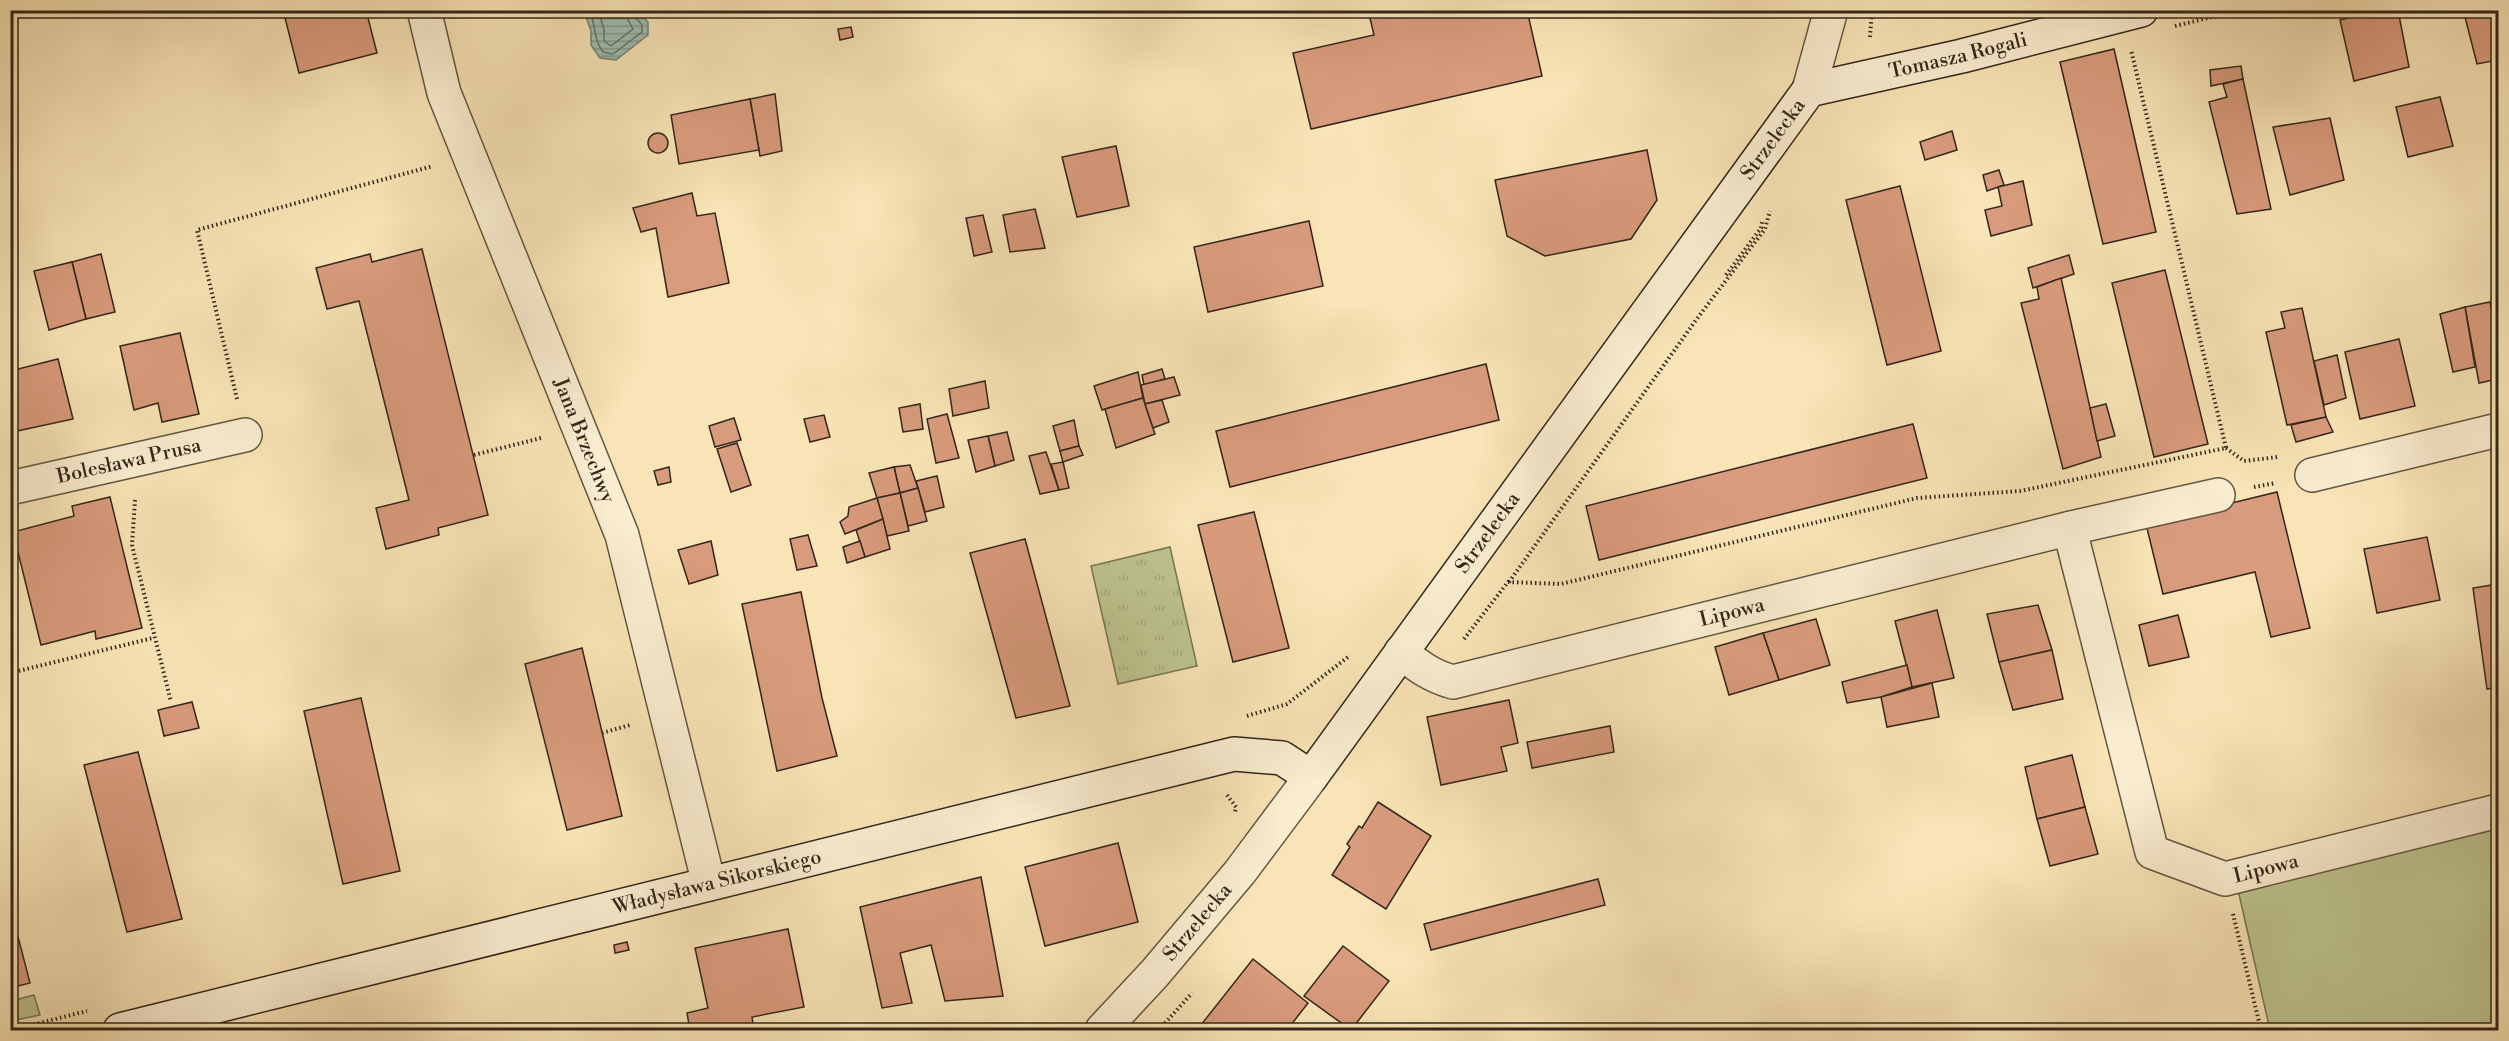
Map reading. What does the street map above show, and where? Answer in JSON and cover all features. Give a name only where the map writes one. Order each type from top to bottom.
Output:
[{"type":"street","name":"Jana Brzechwy","points":[[424,10],[444,93],[622,535],[709,884]]},
{"type":"street","name":"Strzelecka","points":[[1102,1030],[1240,872],[1809,90],[1831,10]]},
{"type":"street","name":"Tomasza Rogali","points":[[1809,90],[1962,56],[2141,10]]},
{"type":"street","points":[[2312,475],[2499,430]]},
{"type":"street","name":"Bolesława Prusa","points":[[10,488],[245,435]]},
{"type":"street","name":"Lipowa","points":[[1401,652],[1434,676],[1453,682],[2072,528],[2218,495]]},
{"type":"street","name":"Lipowa","points":[[2072,528],[2074,546],[2152,852],[2225,879],[2499,811]]},
{"type":"street","name":"Władysława Sikorskiego","points":[[120,1030],[1234,754],[1282,758],[1311,777]]},
{"type":"path","points":[[1508,582],[1561,584],[1917,498],[2020,491],[2226,448],[2131,49]]},
{"type":"path","points":[[245,435],[196,230],[437,165]]},
{"type":"path","points":[[1434,676],[1508,582],[1696,320],[1765,229],[1772,205]]},
{"type":"path","points":[[474,455],[550,435]]},
{"type":"path","points":[[136,502],[132,545],[153,638],[171,702]]},
{"type":"path","points":[[10,673],[153,638]]},
{"type":"path","points":[[1241,717],[1287,704],[1347,659],[1354,650]]},
{"type":"path","points":[[602,733],[635,724]]},
{"type":"path","points":[[1220,788],[1236,807],[1235,817]]},
{"type":"path","points":[[2225,879],[2261,1030]]},
{"type":"path","points":[[1159,1030],[1194,990]]},
{"type":"path","points":[[12,1030],[92,1010]]},
{"type":"green space","points":[[1170,547],[1197,666],[1118,684],[1091,566]]},
{"type":"green space","points":[[2498,825],[2498,1030],[2270,1030],[2238,890]]},
{"type":"green space","points":[[34,995],[40,1015],[11,1021],[11,1001]]},
{"type":"water","points":[[584,11],[637,11],[648,22],[648,35],[616,60],[600,58],[591,45],[591,31]]},
{"type":"building","points":[[283,10],[366,10],[377,53],[299,73]]},
{"type":"building","points":[[1355,10],[1527,10],[1542,76],[1311,129],[1293,53],[1374,35],[1369,14],[1356,17]]},
{"type":"building","points":[[2379,10],[2398,10],[2409,67],[2354,81],[2340,20]]},
{"type":"building","points":[[2476,10],[2498,10],[2498,60],[2477,64],[2464,13]]},
{"type":"building","points":[[851,27],[853,37],[840,40],[838,29]]},
{"type":"building","points":[[2114,49],[2156,232],[2103,244],[2060,62]]},
{"type":"building","points":[[2241,66],[2243,79],[2211,86],[2210,70]]},
{"type":"building","points":[[2243,79],[2271,209],[2237,214],[2209,102],[2227,97],[2223,84]]},
{"type":"building","points":[[775,94],[782,151],[760,156],[750,99]]},
{"type":"building","points":[[2440,97],[2453,146],[2408,157],[2396,107]]},
{"type":"building","points":[[750,99],[759,150],[679,164],[671,115]]},
{"type":"building","points":[[2330,118],[2344,180],[2290,195],[2273,127]]},
{"type":"building","points":[[1952,131],[1957,150],[1925,160],[1920,142]]},
{"type":"building","points":[[658,133],[665,136],[668,143],[665,150],[658,153],[651,150],[648,143],[651,136]]},
{"type":"building","points":[[1116,146],[1129,206],[1077,217],[1062,157]]},
{"type":"building","points":[[1647,150],[1657,200],[1631,239],[1545,256],[1507,236],[1495,180]]},
{"type":"building","points":[[1999,170],[2004,185],[1987,191],[1983,175]]},
{"type":"building","points":[[2023,181],[2032,225],[1991,236],[1985,210],[2002,206],[1998,187]]},
{"type":"building","points":[[1900,186],[1941,351],[1887,365],[1846,200]]},
{"type":"building","points":[[692,193],[697,216],[715,213],[729,283],[668,297],[656,228],[641,232],[633,208]]},
{"type":"building","points":[[1035,209],[1045,248],[1010,252],[1003,215]]},
{"type":"building","points":[[983,215],[992,252],[974,256],[966,218]]},
{"type":"building","points":[[1309,221],[1323,286],[1208,312],[1194,247]]},
{"type":"building","points":[[422,249],[488,515],[438,528],[439,535],[386,549],[376,508],[409,500],[359,301],[327,309],[316,268],[370,254],[372,262]]},
{"type":"building","points":[[101,254],[115,312],[86,319],[72,262]]},
{"type":"building","points":[[2069,255],[2074,274],[2033,288],[2028,268]]},
{"type":"building","points":[[72,262],[86,319],[49,330],[34,271]]},
{"type":"building","points":[[2165,270],[2208,444],[2154,457],[2112,283]]},
{"type":"building","points":[[2061,278],[2101,457],[2063,469],[2021,303],[2039,299],[2037,287]]},
{"type":"building","points":[[2490,302],[2498,343],[2498,379],[2479,383],[2465,307]]},
{"type":"building","points":[[2465,307],[2475,367],[2453,372],[2440,314]]},
{"type":"building","points":[[2302,308],[2326,417],[2287,425],[2266,332],[2285,328],[2281,312]]},
{"type":"building","points":[[180,333],[199,414],[162,422],[158,403],[134,410],[120,346]]},
{"type":"building","points":[[2399,339],[2415,406],[2360,419],[2345,352]]},
{"type":"building","points":[[2337,355],[2346,398],[2324,405],[2314,361]]},
{"type":"building","points":[[58,359],[73,419],[17,431],[10,402],[10,371]]},
{"type":"building","points":[[1486,364],[1499,420],[1230,487],[1216,431]]},
{"type":"building","points":[[1162,369],[1165,379],[1144,385],[1142,375]]},
{"type":"building","points":[[1138,372],[1143,398],[1102,410],[1094,386]]},
{"type":"building","points":[[1174,377],[1180,395],[1145,404],[1141,385]]},
{"type":"building","points":[[985,381],[989,408],[953,416],[949,389]]},
{"type":"building","points":[[1143,398],[1155,434],[1116,448],[1105,409]]},
{"type":"building","points":[[1162,400],[1169,422],[1153,428],[1145,404]]},
{"type":"building","points":[[920,404],[923,429],[903,432],[899,408]]},
{"type":"building","points":[[2106,404],[2115,436],[2097,441],[2090,408]]},
{"type":"building","points":[[947,414],[959,458],[936,463],[927,419]]},
{"type":"building","points":[[824,415],[830,437],[810,442],[804,419]]},
{"type":"building","points":[[2326,417],[2333,432],[2296,442],[2291,425]]},
{"type":"building","points":[[734,418],[741,440],[715,447],[709,426]]},
{"type":"building","points":[[1074,420],[1079,446],[1060,451],[1053,426]]},
{"type":"building","points":[[1913,424],[1927,478],[1599,560],[1586,506]]},
{"type":"building","points":[[1007,432],[1014,460],[995,466],[988,436]]},
{"type":"building","points":[[988,436],[995,466],[976,472],[968,440]]},
{"type":"building","points":[[737,443],[751,485],[731,492],[717,449]]},
{"type":"building","points":[[1079,446],[1083,455],[1063,462],[1060,451]]},
{"type":"building","points":[[1046,452],[1059,490],[1040,494],[1029,456]]},
{"type":"building","points":[[1063,462],[1069,488],[1059,490],[1051,464]]},
{"type":"building","points":[[910,465],[918,488],[900,493],[894,467]]},
{"type":"building","points":[[669,467],[671,482],[658,485],[654,471]]},
{"type":"building","points":[[894,467],[900,493],[877,498],[869,473]]},
{"type":"building","points":[[937,476],[944,507],[925,512],[916,481]]},
{"type":"building","points":[[918,488],[927,521],[908,526],[900,493]]},
{"type":"building","points":[[2277,492],[2310,628],[2271,637],[2255,572],[2163,594],[2146,524]]},
{"type":"building","points":[[900,493],[909,531],[887,536],[877,498]]},
{"type":"building","points":[[110,497],[142,628],[96,639],[95,631],[41,645],[13,532],[74,516],[72,506]]},
{"type":"building","points":[[877,498],[883,519],[845,534],[840,522],[848,516],[849,507]]},
{"type":"building","points":[[1254,512],[1289,648],[1233,662],[1198,525]]},
{"type":"building","points":[[883,519],[890,549],[865,557],[856,530]]},
{"type":"building","points":[[808,535],[817,566],[797,570],[790,539]]},
{"type":"building","points":[[2427,537],[2440,600],[2377,613],[2364,549]]},
{"type":"building","points":[[1025,539],[1070,706],[1016,718],[970,553]]},
{"type":"building","points":[[711,541],[718,575],[689,584],[678,550]]},
{"type":"building","points":[[860,541],[865,557],[847,563],[843,547]]},
{"type":"building","points":[[2498,584],[2498,687],[2487,689],[2473,588]]},
{"type":"building","points":[[801,592],[822,698],[837,756],[777,771],[742,604]]},
{"type":"building","points":[[2038,605],[2052,650],[1999,662],[1987,614]]},
{"type":"building","points":[[1937,610],[1954,678],[1912,687],[1895,621]]},
{"type":"building","points":[[2178,615],[2189,657],[2149,666],[2139,625]]},
{"type":"building","points":[[1816,619],[1830,665],[1779,680],[1763,633]]},
{"type":"building","points":[[1763,633],[1779,680],[1729,695],[1715,647]]},
{"type":"building","points":[[582,648],[622,816],[567,830],[525,664]]},
{"type":"building","points":[[2052,650],[2063,699],[2013,710],[1999,662]]},
{"type":"building","points":[[1907,665],[1912,687],[1881,697],[1847,703],[1842,682]]},
{"type":"building","points":[[1932,683],[1939,717],[1887,727],[1881,697]]},
{"type":"building","points":[[361,698],[400,871],[343,884],[304,711]]},
{"type":"building","points":[[1509,700],[1518,743],[1501,747],[1507,771],[1441,785],[1427,717]]},
{"type":"building","points":[[192,702],[199,728],[164,736],[158,710]]},
{"type":"building","points":[[1610,726],[1614,752],[1532,768],[1527,742]]},
{"type":"building","points":[[138,752],[182,919],[127,932],[84,765]]},
{"type":"building","points":[[2072,755],[2085,807],[2037,819],[2025,767]]},
{"type":"building","points":[[1378,802],[1431,836],[1386,909],[1332,875],[1350,847],[1347,844],[1359,826],[1362,828]]},
{"type":"building","points":[[2085,807],[2098,854],[2050,866],[2037,819]]},
{"type":"building","points":[[1118,843],[1138,922],[1045,946],[1025,867]]},
{"type":"building","points":[[981,877],[1003,996],[945,1001],[931,945],[900,953],[912,1003],[882,1008],[860,907]]},
{"type":"building","points":[[1598,879],[1605,905],[1431,950],[1424,924]]},
{"type":"building","points":[[15,925],[30,983],[10,988],[10,926]]},
{"type":"building","points":[[788,929],[804,1007],[752,1017],[754,1030],[690,1030],[687,1013],[708,1008],[695,948]]},
{"type":"building","points":[[627,942],[629,950],[615,953],[614,945]]},
{"type":"building","points":[[1343,946],[1389,981],[1351,1030],[1304,996]]},
{"type":"building","points":[[1253,959],[1308,1003],[1287,1030],[1197,1030]]}]
